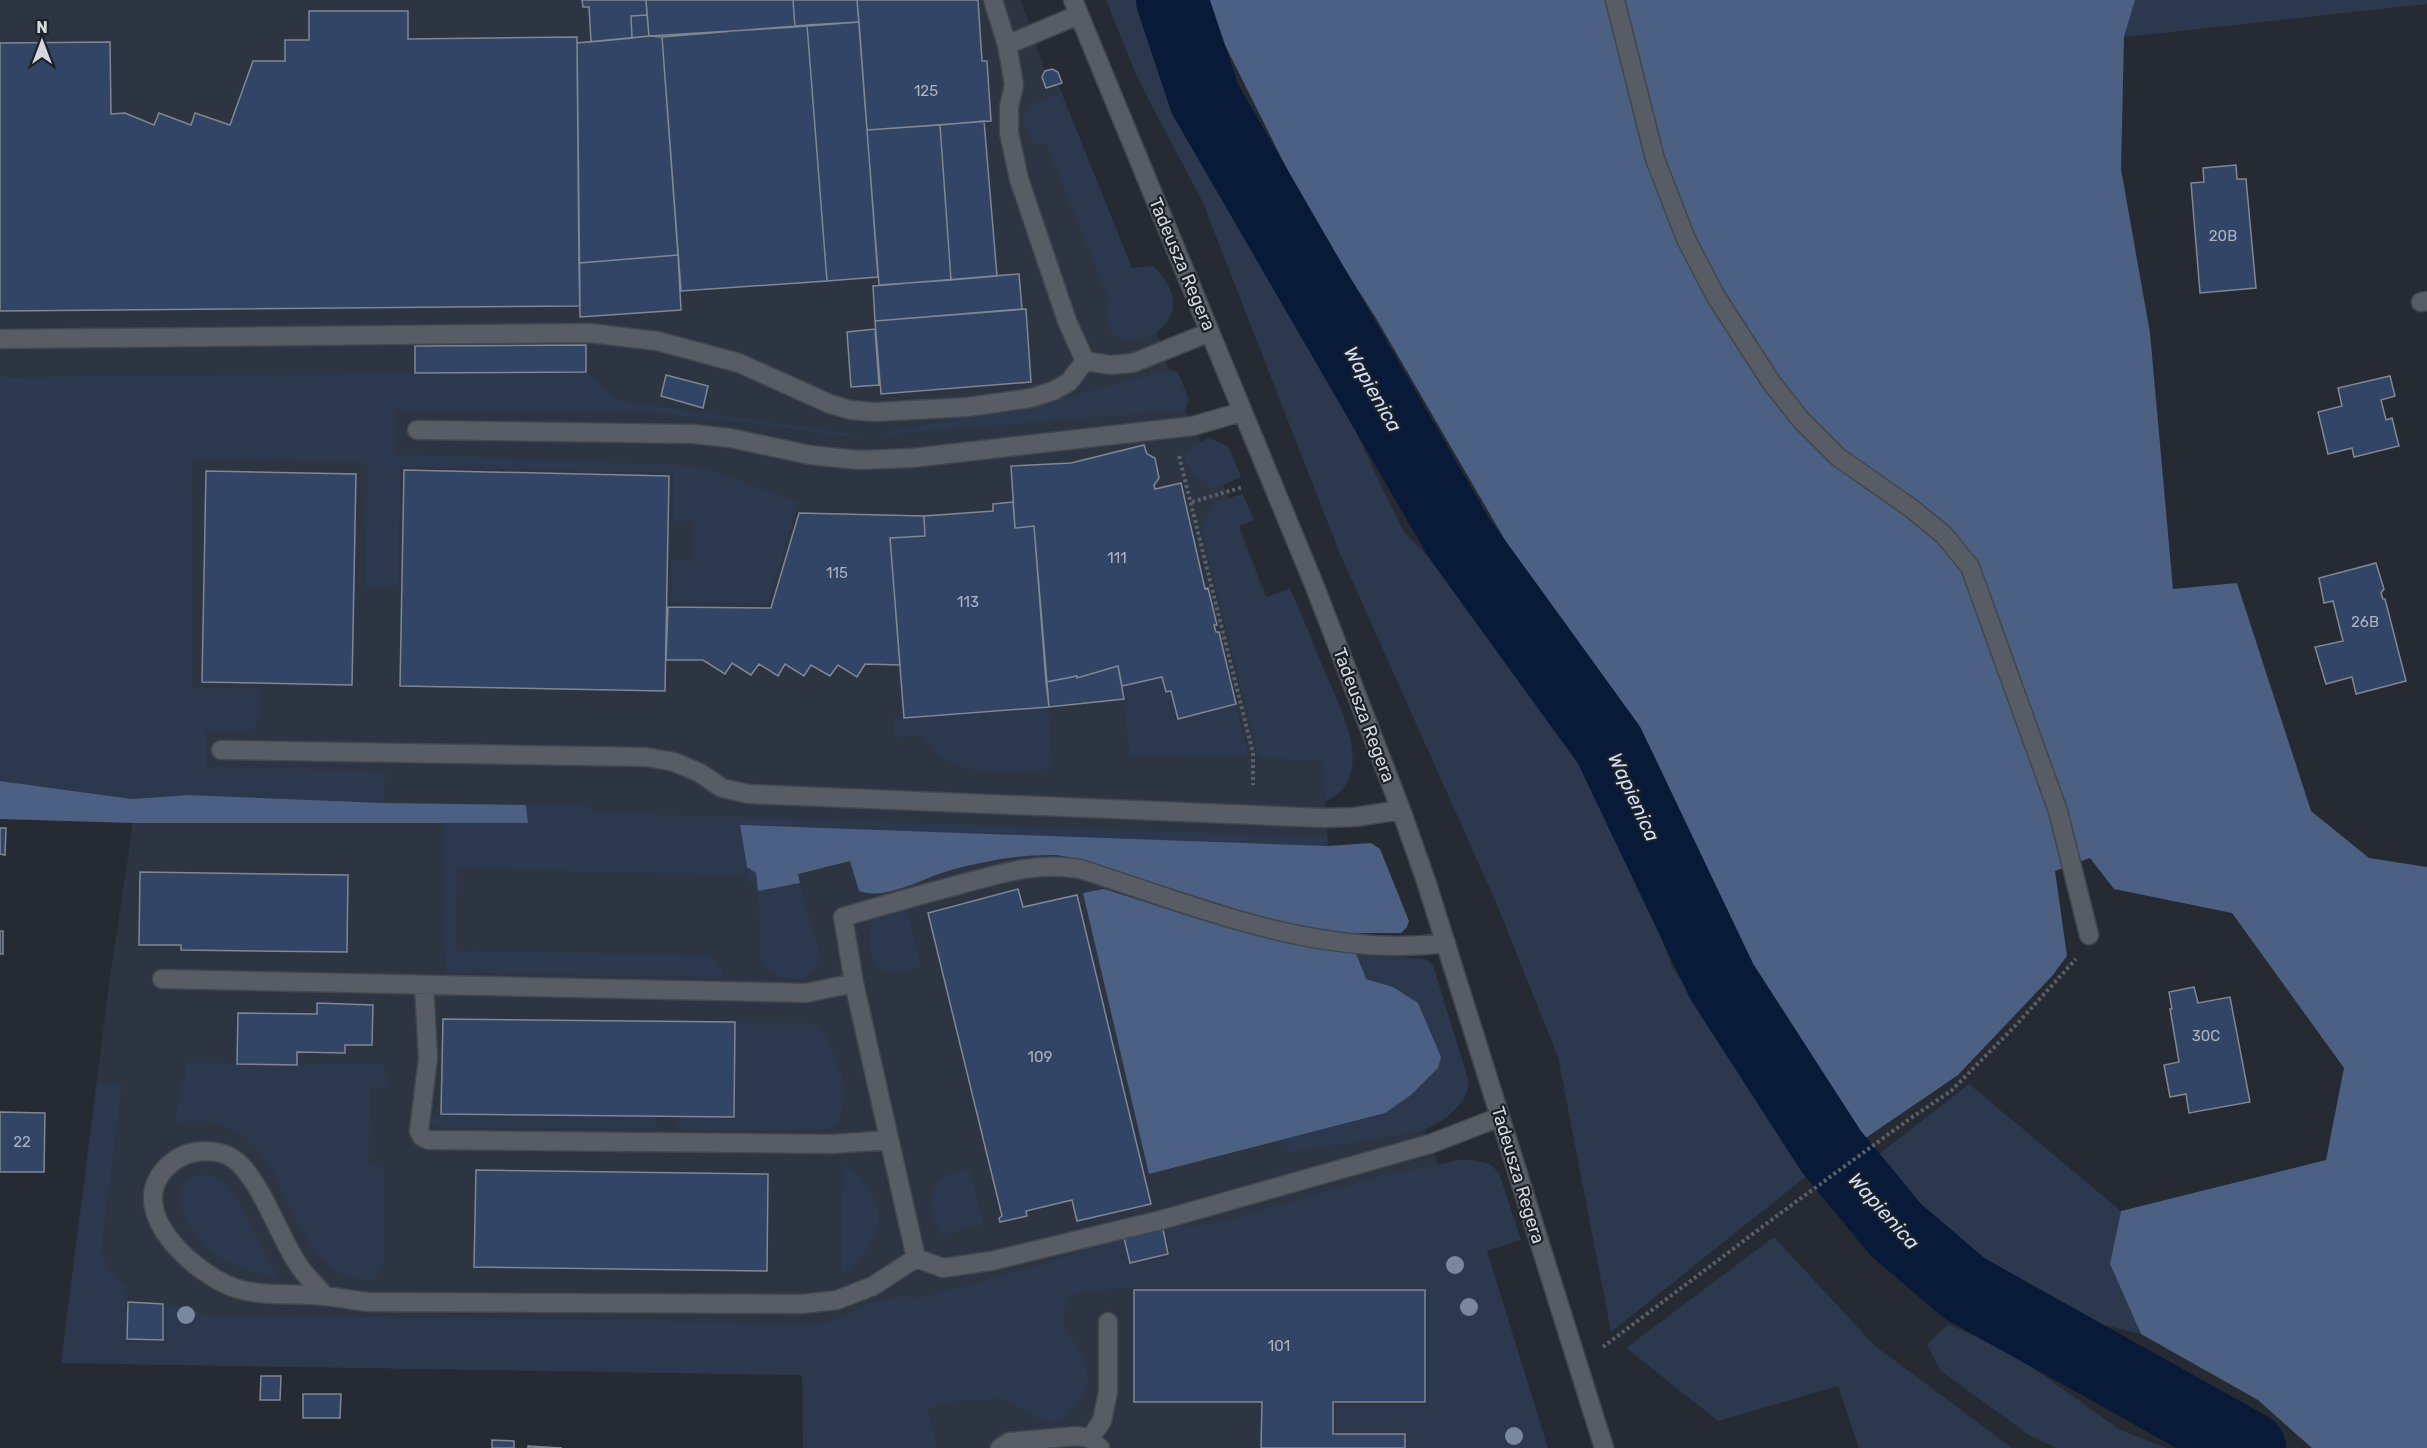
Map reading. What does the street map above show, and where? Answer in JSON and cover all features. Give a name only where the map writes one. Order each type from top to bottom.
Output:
[{"type":"street","points":[[993,0],[1007,45],[1014,85],[1009,107],[1009,133],[1019,179],[1067,321],[1085,360]]},
{"type":"street","points":[[1615,0],[1655,159],[1686,239],[1715,295],[1771,382],[1801,420],[1838,457],[1911,508],[1944,535],[1970,567],[2058,811],[2089,935]]},
{"type":"street","points":[[1007,45],[1076,8]]},
{"type":"street","name":"Tadeusza Regera","points":[[1076,8],[1314,587],[1401,810],[1446,943],[1604,1448]]},
{"type":"street","points":[[1085,360],[1110,365],[1133,363],[1210,332]]},
{"type":"street","points":[[0,339],[590,333],[657,341],[739,363],[830,404],[850,410],[875,412],[968,407],[1031,399],[1069,382],[1085,360]]},
{"type":"street","points":[[417,430],[693,434],[730,438],[810,455],[859,460],[912,458],[1171,429],[1193,426],[1241,412]]},
{"type":"street","points":[[221,750],[646,758],[674,762],[722,788],[749,794],[1326,818],[1355,817],[1401,810]]},
{"type":"street","points":[[916,1258],[854,983],[843,917],[1025,867],[1056,865],[1080,869],[1264,929],[1314,939],[1413,947],[1446,943]]},
{"type":"street","points":[[162,979],[806,993],[854,983]]},
{"type":"street","points":[[424,985],[428,1058],[419,1131],[422,1137],[429,1140],[833,1144],[889,1140]]},
{"type":"street","points":[[916,1258],[943,1268],[1003,1258],[1161,1220],[1430,1144],[1500,1116]]},
{"type":"street","points":[[325,1296],[296,1262],[274,1218],[248,1176],[235,1161],[220,1153],[203,1151],[186,1154],[172,1162],[159,1175],[155,1188],[154,1206],[160,1226],[177,1249],[202,1272],[237,1289],[270,1294],[325,1296],[369,1302],[802,1304],[837,1300],[873,1286],[916,1258]]},
{"type":"street","points":[[1000,1448],[1008,1442],[1076,1436],[1095,1443],[1108,1392],[1108,1322]]},
{"type":"path","points":[[1171,429],[1192,502],[1253,753],[1253,815]]},
{"type":"path","points":[[1192,502],[1269,478]]},
{"type":"path","points":[[1578,1366],[1778,1215],[1908,1120],[1952,1091],[2076,959],[2089,935]]},
{"type":"shaded area","points":[[0,0],[1021,0],[1045,71],[1052,69],[1058,72],[1062,83],[1054,86],[1128,270],[1138,273],[1169,370],[1178,372],[1189,400],[1185,411],[1223,484],[1321,738],[1328,846],[1349,933],[1468,1242],[1539,1448],[919,1448],[803,1375],[61,1363],[108,991],[133,823],[187,823],[192,376],[0,377]]},
{"type":"shaded area","points":[[1106,0],[1142,0],[1186,102],[1273,250],[1404,532],[1500,631],[1618,826],[1673,969],[1819,1166],[1611,1332],[1558,1057],[1495,900],[1338,549],[1203,203],[1137,77]]},
{"type":"shaded area","points":[[1208,0],[2135,0],[2124,37],[2121,169],[2150,333],[2173,589],[2237,583],[2311,811],[2369,858],[2427,867],[2427,1448],[2312,1448],[2258,1400],[2141,1334],[2110,1264],[2121,1211],[2326,1160],[2344,1068],[2232,913],[2114,889],[2090,858],[2055,871],[2067,956],[2052,976],[1958,1075],[1848,1150],[1767,1007],[1683,837],[1620,718],[1512,552],[1376,318],[1308,211],[1221,37]]},
{"type":"shaded area","points":[[2135,0],[2427,0],[2427,4],[2124,37]]},
{"type":"shaded area","points":[[1058,84],[1132,268],[1153,266],[1170,289],[1172,309],[1164,326],[1149,336],[1132,340],[1117,336],[1107,323],[1108,298],[1046,143],[1035,144],[1026,130],[1024,120],[1027,110],[1037,102],[1058,95],[1054,85]]},
{"type":"shaded area","points":[[1169,370],[1178,372],[1189,400],[1185,410],[867,436],[1071,396]]},
{"type":"shaded area","points":[[586,372],[616,400],[867,436],[840,436],[741,422],[643,412],[396,410],[395,454],[705,468],[798,502],[768,604],[671,602],[671,560],[693,560],[693,522],[673,521],[674,473],[400,467],[398,586],[366,586],[367,463],[192,459],[192,687],[260,689],[259,717],[254,727],[250,730],[207,730],[206,767],[385,771],[384,803],[188,795],[132,799],[0,781],[0,377]]},
{"type":"shaded area","points":[[1208,438],[1228,446],[1240,478],[1215,488],[1189,468],[1186,464],[1185,453]]},
{"type":"shaded area","points":[[1243,494],[1254,520],[1238,527],[1265,598],[1290,588],[1346,721],[1353,759],[1350,776],[1341,791],[1325,802],[1322,760],[1259,758],[1201,528],[1215,502]]},
{"type":"shaded area","points":[[1162,677],[1166,691],[1171,691],[1178,719],[1236,704],[1248,757],[1130,756],[1122,686]]},
{"type":"shaded area","points":[[1049,707],[1052,769],[979,771],[961,767],[946,760],[933,750],[923,734],[894,738],[893,717]]},
{"type":"shaded area","points":[[0,781],[132,799],[188,795],[384,803],[526,805],[528,823],[133,823],[0,819]]},
{"type":"shaded area","points":[[526,805],[590,806],[590,812],[1327,837],[1328,846],[740,825],[747,867],[756,873],[758,891],[744,875],[457,868],[456,951],[707,955],[718,964],[723,977],[445,973],[444,823],[528,823]]},
{"type":"shaded area","points":[[740,825],[1328,846],[1371,843],[1380,849],[1409,921],[1401,933],[1327,933],[1287,925],[1087,862],[1056,855],[1016,857],[977,864],[881,893],[859,891],[850,861],[798,874],[800,883],[758,891],[756,873],[747,867]]},
{"type":"shaded area","points":[[800,883],[820,954],[817,965],[804,978],[787,978],[778,975],[761,963],[758,891]]},
{"type":"shaded area","points":[[1104,889],[1260,937],[1291,944],[1356,953],[1366,979],[1393,987],[1418,1003],[1441,1057],[1438,1068],[1411,1095],[1385,1113],[1149,1174],[1083,893]]},
{"type":"shaded area","points":[[906,906],[921,967],[893,973],[884,971],[874,961],[871,954],[869,938],[872,923],[879,914]]},
{"type":"shaded area","points":[[1356,953],[1426,959],[1433,965],[1468,1079],[1468,1089],[1462,1102],[1446,1118],[1424,1131],[1293,1152],[1277,1141],[1385,1113],[1393,987],[1366,979]]},
{"type":"shaded area","points":[[735,1022],[812,1023],[826,1035],[842,1075],[845,1098],[838,1121],[825,1130],[679,1130],[678,1117],[734,1117]]},
{"type":"shaded area","points":[[187,1062],[297,1065],[382,1063],[389,1087],[370,1087],[369,1165],[384,1167],[384,1263],[374,1279],[357,1279],[342,1274],[317,1252],[297,1223],[269,1165],[242,1136],[216,1123],[198,1121],[175,1123]]},
{"type":"shaded area","points":[[97,1083],[122,1084],[101,1252],[111,1274],[125,1285],[125,1342],[166,1343],[166,1304],[213,1316],[531,1318],[801,1324],[830,1322],[871,1303],[902,1296],[919,1298],[995,1278],[1123,1238],[1130,1265],[1171,1256],[1166,1228],[1213,1224],[1381,1176],[1459,1160],[1490,1164],[1499,1173],[1521,1240],[1487,1251],[1548,1448],[1406,1448],[1406,1432],[1335,1431],[1336,1405],[1426,1405],[1426,1288],[1134,1287],[1080,1292],[1068,1299],[1063,1316],[1063,1328],[1084,1356],[1088,1383],[1086,1391],[1064,1419],[1053,1422],[1041,1420],[1003,1398],[956,1401],[927,1408],[937,1448],[803,1448],[802,1375],[61,1363]]},
{"type":"shaded area","points":[[1969,1084],[2121,1211],[2110,1264],[2141,1334],[2045,1310],[1945,1256],[1861,1168]]},
{"type":"shaded area","points":[[434,1114],[656,1117],[656,1129],[439,1127],[432,1125],[431,1119]]},
{"type":"shaded area","points":[[843,1163],[859,1176],[870,1190],[877,1205],[878,1219],[875,1234],[868,1248],[857,1262],[841,1275]]},
{"type":"shaded area","points":[[969,1168],[983,1224],[943,1235],[931,1212],[932,1192],[945,1177]]},
{"type":"shaded area","points":[[209,1175],[224,1182],[236,1197],[278,1278],[220,1258],[206,1247],[190,1227],[184,1215],[181,1192],[185,1183],[195,1176]]},
{"type":"shaded area","points":[[1774,1237],[1875,1346],[2012,1448],[1859,1448],[1838,1386],[1718,1421],[1626,1348]]},
{"type":"shaded area","points":[[1948,1324],[2013,1354],[2120,1430],[2166,1448],[2057,1448],[2029,1435],[1941,1371],[1927,1345]]},
{"type":"building","points":[[582,0],[646,0],[647,15],[631,16],[632,38],[591,42],[589,7],[583,7]]},
{"type":"building","points":[[646,0],[793,0],[795,27],[649,36]]},
{"type":"building","points":[[793,0],[857,0],[859,22],[795,27]]},
{"type":"building","points":[[857,0],[978,0],[982,61],[987,61],[991,121],[867,130]]},
{"type":"building","points":[[309,11],[408,11],[408,39],[577,37],[580,306],[0,311],[0,43],[110,42],[111,114],[125,113],[154,125],[159,113],[191,125],[195,113],[230,125],[253,61],[285,61],[285,40],[309,40]]},
{"type":"building","points":[[647,15],[649,36],[632,38],[631,16]]},
{"type":"building","points":[[859,22],[878,277],[827,281],[807,25]]},
{"type":"building","points":[[807,25],[827,281],[681,291],[662,37]]},
{"type":"building","points":[[649,36],[662,37],[678,255],[579,263],[577,43]]},
{"type":"building","points":[[1052,69],[1058,72],[1062,83],[1046,88],[1042,77],[1045,71]]},
{"type":"building","points":[[984,121],[997,276],[951,280],[940,125]]},
{"type":"building","points":[[940,125],[951,280],[879,285],[867,130]]},
{"type":"building","points":[[2236,165],[2237,179],[2246,179],[2256,288],[2200,293],[2191,183],[2204,182],[2203,168]]},
{"type":"building","points":[[678,255],[681,310],[580,317],[579,263]]},
{"type":"building","points":[[1019,274],[1022,309],[875,321],[873,286]]},
{"type":"building","points":[[1026,309],[1031,382],[881,394],[875,321]]},
{"type":"building","points":[[875,329],[879,385],[851,387],[847,332]]},
{"type":"building","points":[[586,345],[586,372],[415,373],[415,346]]},
{"type":"building","points":[[666,375],[708,386],[703,408],[661,396]]},
{"type":"building","points":[[2390,376],[2395,396],[2381,400],[2386,420],[2392,418],[2399,446],[2354,457],[2352,448],[2328,454],[2318,412],[2342,406],[2338,388]]},
{"type":"building","points":[[1144,445],[1147,454],[1155,458],[1159,478],[1154,485],[1155,489],[1181,483],[1205,589],[1208,588],[1217,625],[1214,625],[1216,632],[1219,632],[1236,704],[1178,719],[1171,691],[1166,692],[1162,677],[1122,686],[1118,666],[1077,678],[1077,676],[1046,682],[1034,526],[1015,528],[1011,466],[1071,463]]},
{"type":"building","points":[[404,470],[669,476],[665,691],[400,686]]},
{"type":"building","points":[[206,471],[356,474],[352,685],[202,682]]},
{"type":"building","points":[[1013,502],[1015,528],[1034,526],[1049,707],[904,718],[890,538],[925,536],[924,516],[993,511],[993,504]]},
{"type":"building","points":[[799,513],[924,516],[925,536],[890,538],[900,665],[865,664],[857,677],[838,665],[830,676],[811,665],[804,676],[785,664],[778,676],[759,664],[751,675],[732,663],[725,674],[703,660],[666,660],[668,607],[771,608]]},
{"type":"building","points":[[2376,563],[2384,589],[2381,593],[2385,599],[2406,681],[2356,694],[2352,677],[2326,684],[2315,647],[2343,641],[2333,601],[2324,603],[2319,578]]},
{"type":"building","points":[[1118,666],[1124,699],[1049,707],[1046,682],[1077,676],[1077,678]]},
{"type":"building","points":[[0,828],[6,828],[5,855],[0,854]]},
{"type":"building","points":[[140,872],[348,875],[347,952],[181,950],[181,945],[139,945]]},
{"type":"building","points":[[1018,889],[1023,907],[1077,895],[1151,1204],[1077,1221],[1072,1200],[1026,1211],[1027,1216],[1000,1222],[999,1218],[1002,1216],[928,913]]},
{"type":"building","points":[[0,931],[3,931],[3,954],[0,954]]},
{"type":"building","points":[[2194,987],[2198,1003],[2230,997],[2250,1102],[2189,1113],[2186,1094],[2170,1097],[2164,1065],[2179,1062],[2169,992]]},
{"type":"building","points":[[317,1003],[373,1005],[372,1045],[345,1045],[345,1053],[297,1052],[297,1065],[237,1064],[238,1013],[317,1014]]},
{"type":"building","points":[[443,1019],[735,1022],[734,1117],[441,1114]]},
{"type":"building","points":[[0,1112],[45,1113],[44,1172],[0,1172]]},
{"type":"building","points":[[476,1170],[768,1174],[767,1271],[474,1267]]},
{"type":"building","points":[[1163,1229],[1168,1254],[1130,1263],[1124,1238]]},
{"type":"building","points":[[1134,1290],[1425,1290],[1425,1402],[1333,1402],[1333,1434],[1405,1434],[1405,1448],[1261,1448],[1262,1402],[1134,1402]]},
{"type":"building","points":[[128,1302],[163,1304],[163,1340],[127,1339]]},
{"type":"building","points":[[261,1376],[281,1376],[280,1400],[260,1400]]},
{"type":"building","points":[[303,1394],[341,1394],[340,1418],[303,1418]]},
{"type":"building","points":[[492,1440],[514,1441],[514,1448],[492,1448]]},
{"type":"building","points":[[528,1446],[562,1448],[528,1448]]},
{"type":"waterway","name":"Wapienica","points":[[1172,0],[1205,99],[1459,538],[1609,745],[1722,982],[1831,1151],[1896,1230],[1964,1288],[2250,1448]]}]
